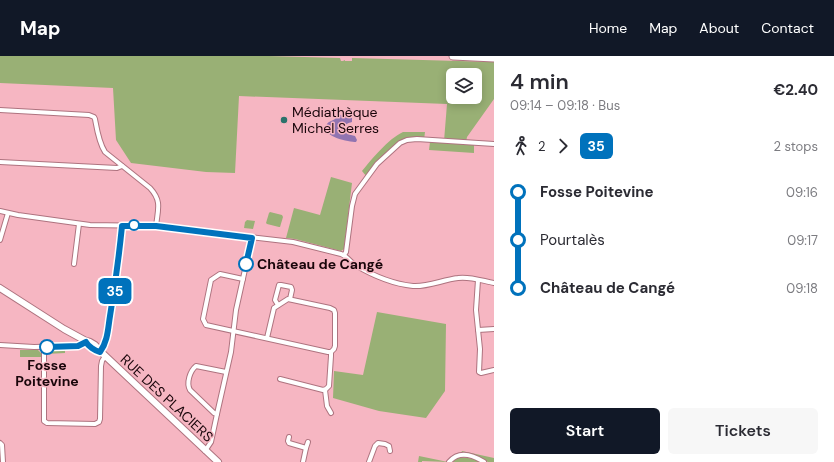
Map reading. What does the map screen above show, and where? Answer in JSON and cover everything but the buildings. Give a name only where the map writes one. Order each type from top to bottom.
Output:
[{"type":"main road","points":[[453,56],[494,58]]},
{"type":"street","points":[[0,110],[92,115],[95,119],[99,138],[105,152],[156,194],[158,201],[156,226]]},
{"type":"street","points":[[344,255],[346,252],[355,194],[377,164],[397,145],[404,141],[417,139],[494,144]]},
{"type":"street","points":[[0,162],[117,168],[122,166]]},
{"type":"street","points":[[0,211],[79,224],[156,226],[293,242],[336,252],[344,255],[355,265],[381,278],[413,286],[434,284],[462,278],[494,283]]},
{"type":"street","points":[[0,240],[8,213]]},
{"type":"street","points":[[74,264],[79,224]]},
{"type":"street","points":[[44,347],[44,421],[47,424],[95,424],[99,422],[101,366],[114,293],[122,226]]},
{"type":"street","points":[[205,450],[211,442],[231,352],[236,310],[252,238]]},
{"type":"street","points":[[243,279],[220,274],[211,280],[202,319],[206,325],[330,352]]},
{"type":"street","points":[[478,280],[476,310],[480,349],[479,372],[481,373],[494,370]]},
{"type":"street","points":[[278,305],[276,300],[278,286],[280,285],[291,287],[292,290],[290,299]]},
{"type":"street","name":"RUE DES PLACIERS","points":[[0,288],[64,329],[86,342],[90,342],[95,345],[218,462]]},
{"type":"street","points":[[267,338],[274,308],[290,299],[334,310],[335,346],[330,352]]},
{"type":"street","points":[[478,330],[494,329]]},
{"type":"street","points":[[0,345],[44,347],[78,346],[86,342]]},
{"type":"street","points":[[330,352],[329,386],[325,390],[327,406],[331,413]]},
{"type":"street","points":[[217,414],[214,413],[190,390],[188,385],[191,372],[196,366],[226,372]]},
{"type":"street","points":[[280,379],[325,390]]},
{"type":"street","points":[[290,437],[288,441],[289,443],[306,448]]},
{"type":"street","points":[[303,462],[308,442]]},
{"type":"street","points":[[0,443],[2,445],[3,462]]},
{"type":"street","points":[[369,462],[375,446],[378,443],[390,446],[390,451]]},
{"type":"street","points":[[449,462],[458,455],[463,455],[475,457],[484,462]]},
{"type":"green space","points":[[0,56],[269,56],[340,58],[341,61],[352,61],[352,58],[494,62],[494,99],[467,137],[466,142],[444,141],[447,104],[482,104],[482,68],[446,68],[446,104],[239,96],[235,173],[206,172],[131,163],[116,140],[113,88],[0,83]]},
{"type":"green space","points":[[403,132],[425,132],[424,140],[413,140],[397,145],[367,177],[362,171],[386,144]]},
{"type":"green space","points":[[430,142],[474,145],[474,153],[429,150]]},
{"type":"green space","points":[[331,177],[352,183],[344,249],[341,251],[286,238],[294,208],[320,215]]},
{"type":"green space","points":[[270,212],[282,215],[283,217],[280,227],[266,223]]},
{"type":"green space","points":[[247,220],[255,221],[253,229],[244,228]]},
{"type":"green space","points":[[377,312],[446,324],[445,391],[426,418],[379,411],[333,398],[334,371],[363,375]]},
{"type":"green space","points":[[65,349],[65,353],[46,354],[49,350]]},
{"type":"green space","points":[[20,350],[38,350],[41,353],[41,357],[20,357]]},
{"type":"green space","points":[[462,451],[494,458],[494,462],[488,462],[477,456],[461,453]]},
{"type":"green space","points":[[419,456],[448,462],[418,462]]},
{"type":"green space","points":[[459,457],[476,459],[481,462],[452,462]]},
{"type":"shaded area","points":[[339,114],[344,117],[352,118],[352,122],[347,124],[344,128],[347,134],[355,136],[357,140],[356,142],[337,138],[326,129],[327,124],[335,119]]},
{"type":"bus line","name":"35","points":[[47,347],[78,346],[86,342],[96,351],[100,352],[104,346],[107,338],[114,293],[122,226],[156,226],[252,238],[246,264]]},
{"type":"place","name":"Médiathèque Michel Serres","points":[[284,120]]},
{"type":"place","name":"Château de Cangé","points":[[246,264]]},
{"type":"place","name":"Fosse Poitevine","points":[[47,347]]}]
